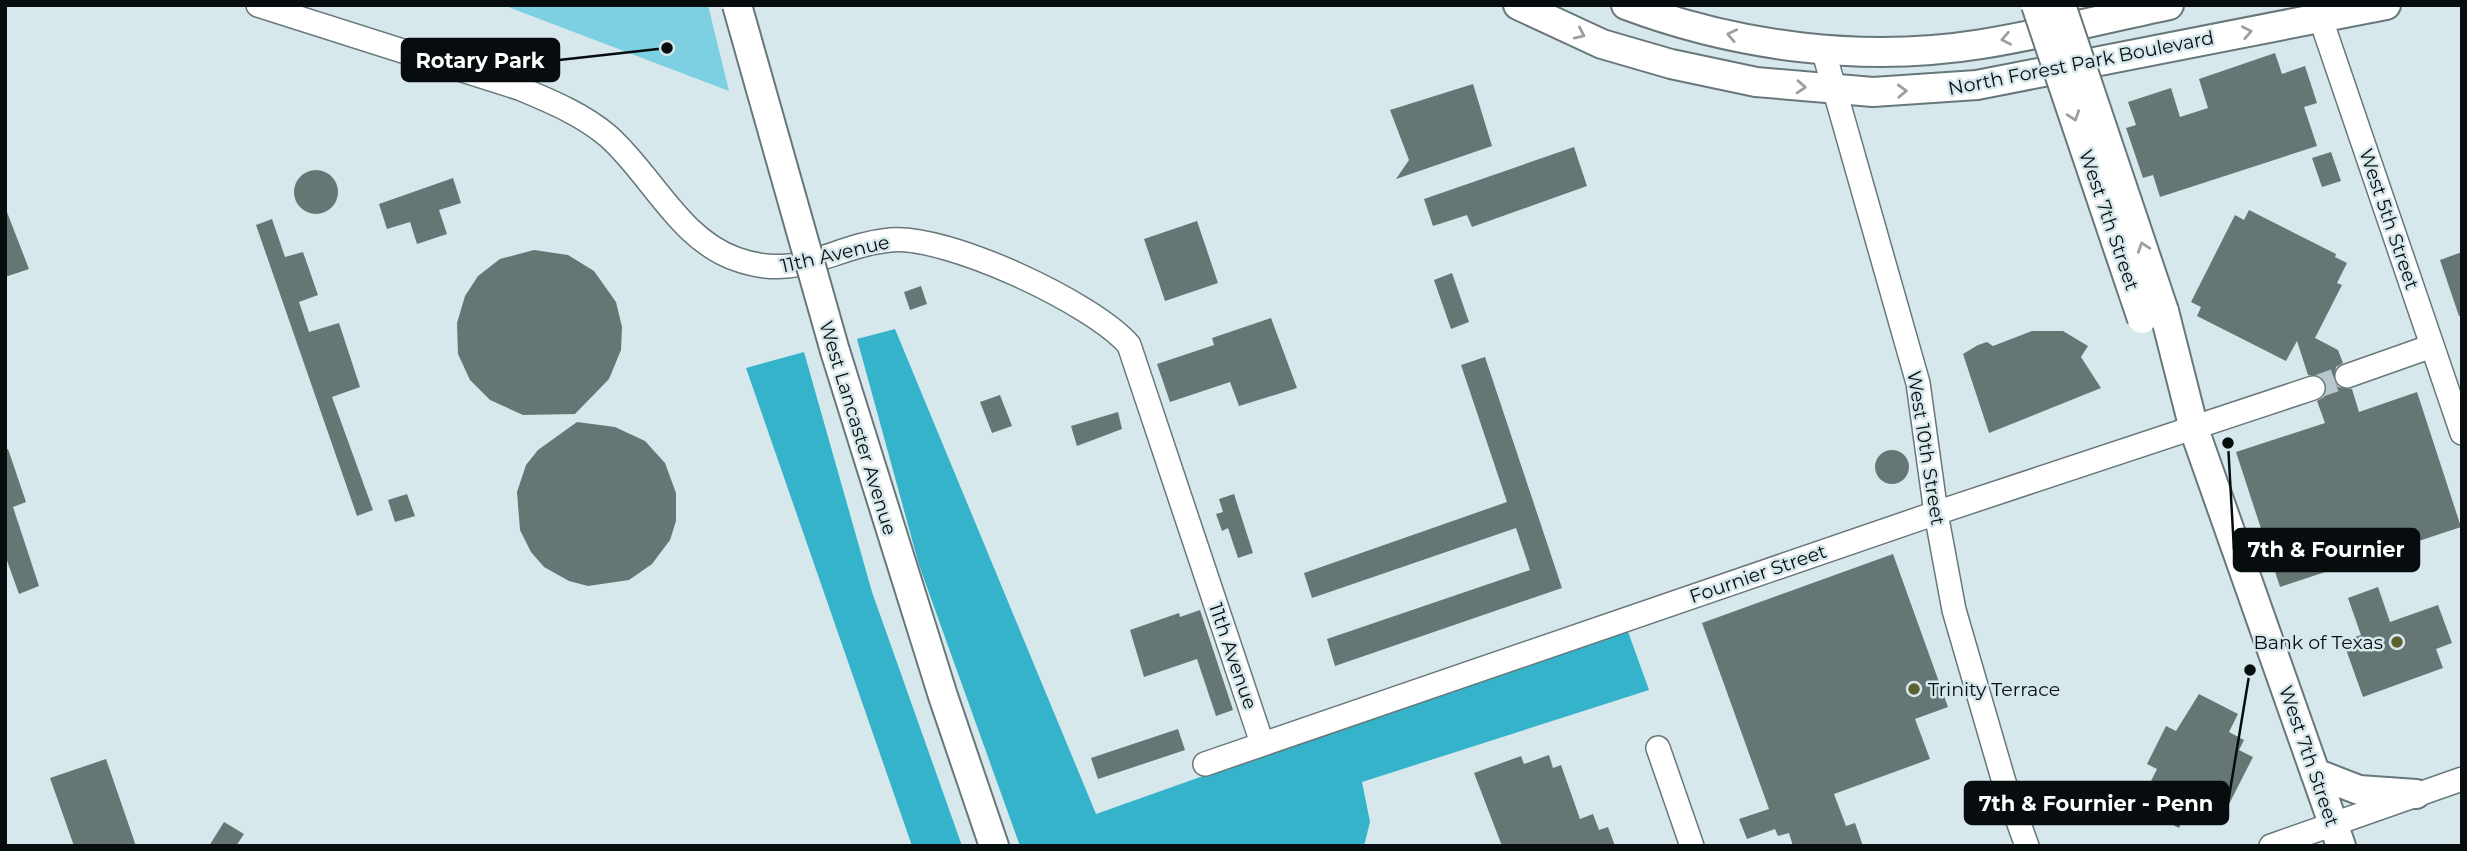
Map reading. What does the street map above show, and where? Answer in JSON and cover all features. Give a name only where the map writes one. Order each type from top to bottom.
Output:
[{"type":"main road","name":"West Lancaster Avenue","points":[[737,5],[835,351],[934,671],[994,846]]},
{"type":"main road","name":"North Forest Park Boulevard","points":[[1518,5],[1602,44],[1671,64],[1756,82],[1834,89],[1905,91],[1977,85],[2318,11],[2386,5]]},
{"type":"main road","points":[[1626,5],[1669,21],[1767,42],[1823,49],[1894,51],[1980,44],[2169,5]]},
{"type":"main road","name":"West 7th Street","points":[[2036,5],[2153,315],[2337,835]]},
{"type":"main road","name":"West 7th Street","points":[[2061,5],[2153,315]]},
{"type":"main road","points":[[2315,773],[2359,790],[2416,794]]},
{"type":"street","name":"11th Avenue","points":[[258,5],[506,84],[555,103],[606,134],[688,228],[718,253],[739,261],[777,269],[892,240],[937,244],[963,251],[1050,293],[1118,332],[1129,345],[1262,743]]},
{"type":"street","name":"West 5th Street","points":[[2318,11],[2462,433]]},
{"type":"street","name":"West 10th Street","points":[[1823,49],[1918,383],[1936,513],[1954,610],[2004,782],[2027,846]]},
{"type":"street","points":[[2347,376],[2432,346]]},
{"type":"street","name":"Fournier Street","points":[[1205,764],[1936,513],[2313,388]]},
{"type":"street","points":[[1658,748],[1692,846]]},
{"type":"street","points":[[2271,846],[2337,835],[2416,794],[2462,779]]},
{"type":"shaded area","points":[[503,5],[708,5],[729,91]]},
{"type":"shaded area","points":[[895,329],[1096,814],[1626,626],[1649,690],[1362,782],[1370,822],[1364,846],[1020,846],[919,565],[857,339]]},
{"type":"shaded area","points":[[804,352],[872,592],[962,846],[912,846],[746,368]]},
{"type":"building","points":[[2275,53],[2282,74],[2305,66],[2317,103],[2304,107],[2317,146],[2160,197],[2153,175],[2143,178],[2126,128],[2136,125],[2128,102],[2171,88],[2180,117],[2208,108],[2199,79]]},
{"type":"building","points":[[1473,84],[1492,146],[1396,179],[1409,160],[1390,110]]},
{"type":"building","points":[[1574,147],[1587,186],[1472,227],[1467,215],[1433,226],[1424,199]]},
{"type":"building","points":[[2331,152],[2341,181],[2322,187],[2312,158]]},
{"type":"building","points":[[316,170],[331,177],[338,192],[331,207],[316,214],[301,207],[294,192],[301,177]]},
{"type":"building","points":[[453,178],[461,203],[439,210],[447,234],[417,244],[410,222],[387,229],[379,204]]},
{"type":"building","points":[[5,207],[29,269],[5,277]]},
{"type":"building","points":[[2249,210],[2336,254],[2335,257],[2347,263],[2337,283],[2342,285],[2315,338],[2338,350],[2343,363],[2336,367],[2334,380],[2338,387],[2352,389],[2359,412],[2417,392],[2461,527],[2280,587],[2236,452],[2325,423],[2317,401],[2324,397],[2326,384],[2322,377],[2308,375],[2297,341],[2286,361],[2197,316],[2201,307],[2191,302],[2235,215],[2244,220]]},
{"type":"building","points":[[272,219],[285,257],[303,252],[318,295],[299,302],[309,332],[339,323],[360,387],[332,397],[373,510],[357,516],[256,225]]},
{"type":"building","points":[[1197,221],[1218,283],[1165,301],[1144,239]]},
{"type":"building","points":[[534,250],[568,255],[594,271],[616,302],[622,327],[621,350],[609,379],[575,414],[523,415],[490,400],[470,380],[458,354],[457,323],[465,296],[478,276],[500,259]]},
{"type":"building","points":[[2462,252],[2462,316],[2459,316],[2440,260]]},
{"type":"building","points":[[1452,273],[1469,322],[1451,329],[1434,280]]},
{"type":"building","points":[[921,286],[927,304],[910,310],[904,292]]},
{"type":"building","points":[[1271,318],[1297,388],[1239,406],[1230,382],[1170,402],[1157,364],[1214,345],[1212,338]]},
{"type":"building","points":[[2032,331],[2063,331],[2088,346],[2081,357],[2101,388],[1989,433],[1963,354],[1987,342],[1993,346]]},
{"type":"building","points":[[1485,357],[1562,588],[1335,666],[1327,639],[1530,570],[1516,528],[1312,598],[1304,573],[1507,502],[1461,365]]},
{"type":"building","points":[[1000,395],[1012,426],[992,433],[980,402]]},
{"type":"building","points":[[1118,412],[1122,429],[1077,446],[1071,426]]},
{"type":"building","points":[[577,422],[615,427],[645,441],[665,463],[676,493],[676,521],[670,540],[652,564],[629,580],[588,586],[569,581],[544,567],[531,552],[520,530],[517,492],[526,465],[538,450]]},
{"type":"building","points":[[8,449],[26,502],[13,507],[39,586],[19,594],[5,555],[5,450]]},
{"type":"building","points":[[1892,450],[1904,455],[1909,467],[1904,479],[1892,484],[1880,479],[1875,467],[1880,455]]},
{"type":"building","points":[[407,494],[415,516],[395,522],[388,500]]},
{"type":"building","points":[[1234,494],[1253,553],[1238,558],[1228,528],[1222,531],[1216,514],[1223,512],[1219,499]]},
{"type":"building","points":[[1893,554],[1948,707],[1915,719],[1930,759],[1834,794],[1846,826],[1855,823],[1863,846],[1793,846],[1789,833],[1778,836],[1775,829],[1747,839],[1739,819],[1769,809],[1702,623]]},
{"type":"building","name":"Bank of Texas","points":[[2378,587],[2390,622],[2438,605],[2452,643],[2436,649],[2443,668],[2363,697],[2343,641],[2361,635],[2348,598]]},
{"type":"building","points":[[1200,610],[1233,710],[1216,716],[1197,659],[1144,677],[1130,630],[1179,613],[1180,617]]},
{"type":"building","points":[[2199,694],[2238,714],[2229,732],[2244,740],[2239,750],[2253,757],[2223,816],[2210,809],[2206,816],[2189,808],[2179,828],[2142,809],[2147,799],[2143,797],[2157,769],[2147,764],[2166,726],[2176,731]]},
{"type":"building","points":[[1178,729],[1185,750],[1098,779],[1091,758]]},
{"type":"building","points":[[1549,755],[1553,768],[1561,765],[1580,819],[1593,814],[1599,830],[1608,827],[1615,846],[1502,846],[1474,773],[1521,756],[1524,764]]},
{"type":"building","points":[[106,759],[136,846],[74,846],[50,778]]},
{"type":"building","points":[[224,822],[244,834],[236,846],[209,846]]},
{"type":"tunnel","points":[[2313,388],[2347,376]]},
{"type":"place","name":"Rotary Park","points":[[667,48]]},
{"type":"place","name":"7th & Fournier","points":[[2228,443]]},
{"type":"place","name":"Bank of Texas","points":[[2397,642]]},
{"type":"place","name":"7th & Fournier - Penn","points":[[2250,670]]},
{"type":"place","name":"Trinity Terrace","points":[[1914,689]]}]
